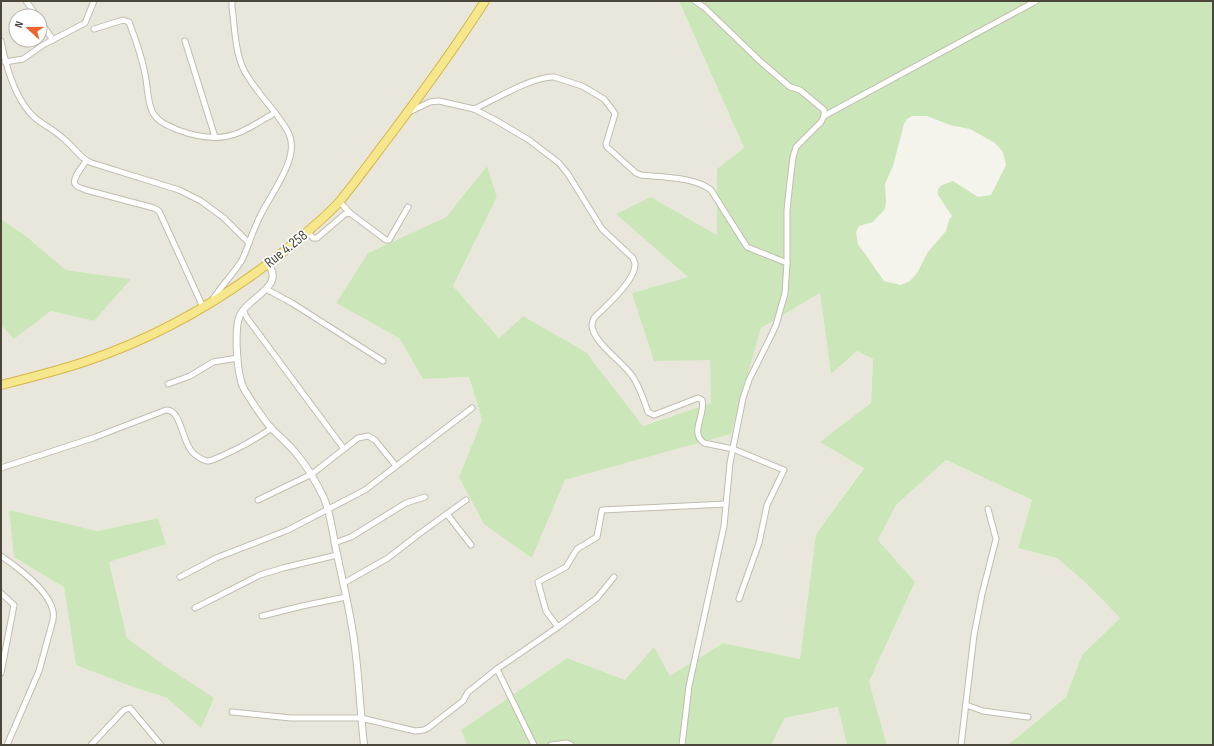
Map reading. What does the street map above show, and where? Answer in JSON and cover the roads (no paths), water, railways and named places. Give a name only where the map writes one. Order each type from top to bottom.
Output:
[{"type":"highway","name":"Rue 4.258","points":[[1,385],[49,373],[86,361],[152,334],[203,307],[268,264],[308,232],[339,201],[407,114],[485,1]]},
{"type":"street","points":[[6,62],[23,59],[53,40],[85,23],[94,1]]},
{"type":"street","points":[[211,302],[241,261],[260,215],[285,170],[292,144],[289,133],[275,112],[247,77],[241,62],[232,1]]},
{"type":"street","points":[[682,745],[689,686],[724,526],[730,462],[743,398],[749,380],[776,325],[785,293],[787,264],[787,210],[796,147],[821,122],[824,116],[824,110],[800,90],[790,87],[760,62],[705,8],[695,1]]},
{"type":"street","points":[[824,116],[1036,1]]},
{"type":"street","points":[[94,29],[123,20],[129,22],[145,73],[151,106],[154,114],[161,122],[174,128],[206,137],[230,136],[239,133],[275,112]]},
{"type":"street","points":[[48,33],[53,40]]},
{"type":"street","points":[[1,41],[6,62],[21,102],[35,118],[64,139],[82,159],[179,190],[201,201],[224,218],[249,243]]},
{"type":"street","points":[[185,41],[215,137]]},
{"type":"street","points":[[474,110],[528,83],[550,77],[582,86],[604,100],[614,112],[615,114],[607,147],[636,173],[641,175],[694,182],[707,186],[747,247],[787,264]]},
{"type":"street","points":[[407,114],[430,102],[438,101],[474,110],[497,121],[529,140],[559,163],[568,174],[602,229],[633,258],[635,264],[632,276],[620,292],[594,318],[592,324],[593,332],[602,344],[633,376],[642,392],[648,412],[654,415],[698,398],[702,400],[703,407],[698,428],[698,437],[700,441],[733,449],[784,470],[767,505],[759,543],[739,598]]},
{"type":"street","points":[[86,161],[75,178],[74,182],[76,185],[86,190],[154,208],[159,211],[203,307]]},
{"type":"street","points":[[339,201],[350,213],[386,240],[389,240],[408,207]]},
{"type":"street","points":[[308,232],[313,238],[317,238],[345,214],[350,213]]},
{"type":"street","points":[[268,264],[273,270],[273,278],[269,286],[258,295],[239,316],[237,328],[238,358],[241,382],[255,407],[312,474],[324,500],[344,583],[354,638],[359,676],[360,718],[364,745]]},
{"type":"street","points":[[266,289],[292,303],[382,361]]},
{"type":"street","points":[[243,310],[247,318],[344,449]]},
{"type":"street","points":[[168,384],[190,376],[213,362],[238,358]]},
{"type":"street","points":[[180,577],[216,558],[288,530],[365,490],[472,408]]},
{"type":"street","points":[[1,468],[93,438],[166,410],[172,411],[177,416],[189,449],[194,454],[209,461],[245,445],[272,428]]},
{"type":"street","points":[[258,500],[312,474],[358,438],[368,436],[375,440],[396,466]]},
{"type":"street","points":[[334,543],[351,537],[406,504],[425,497]]},
{"type":"street","points":[[344,583],[388,558],[466,500]]},
{"type":"street","points":[[558,627],[546,611],[538,582],[566,567],[577,549],[597,537],[602,510],[726,504]]},
{"type":"street","points":[[961,745],[974,635],[982,594],[996,539],[988,509]]},
{"type":"street","points":[[447,514],[471,545]]},
{"type":"street","points":[[195,608],[260,575],[337,555]]},
{"type":"street","points":[[1,556],[39,587],[48,600],[54,613],[39,671],[7,745]]},
{"type":"street","points":[[232,712],[291,718],[360,718],[416,731],[424,730],[463,700],[468,692],[497,669],[598,598],[614,577]]},
{"type":"street","points":[[1,593],[14,605],[1,673]]},
{"type":"street","points":[[262,616],[346,597]]},
{"type":"street","points":[[497,669],[534,745]]},
{"type":"street","points":[[966,705],[982,711],[1028,717]]},
{"type":"street","points":[[91,745],[124,710],[130,708],[161,745]]},
{"type":"street","points":[[551,745],[567,743],[571,745]]}]
